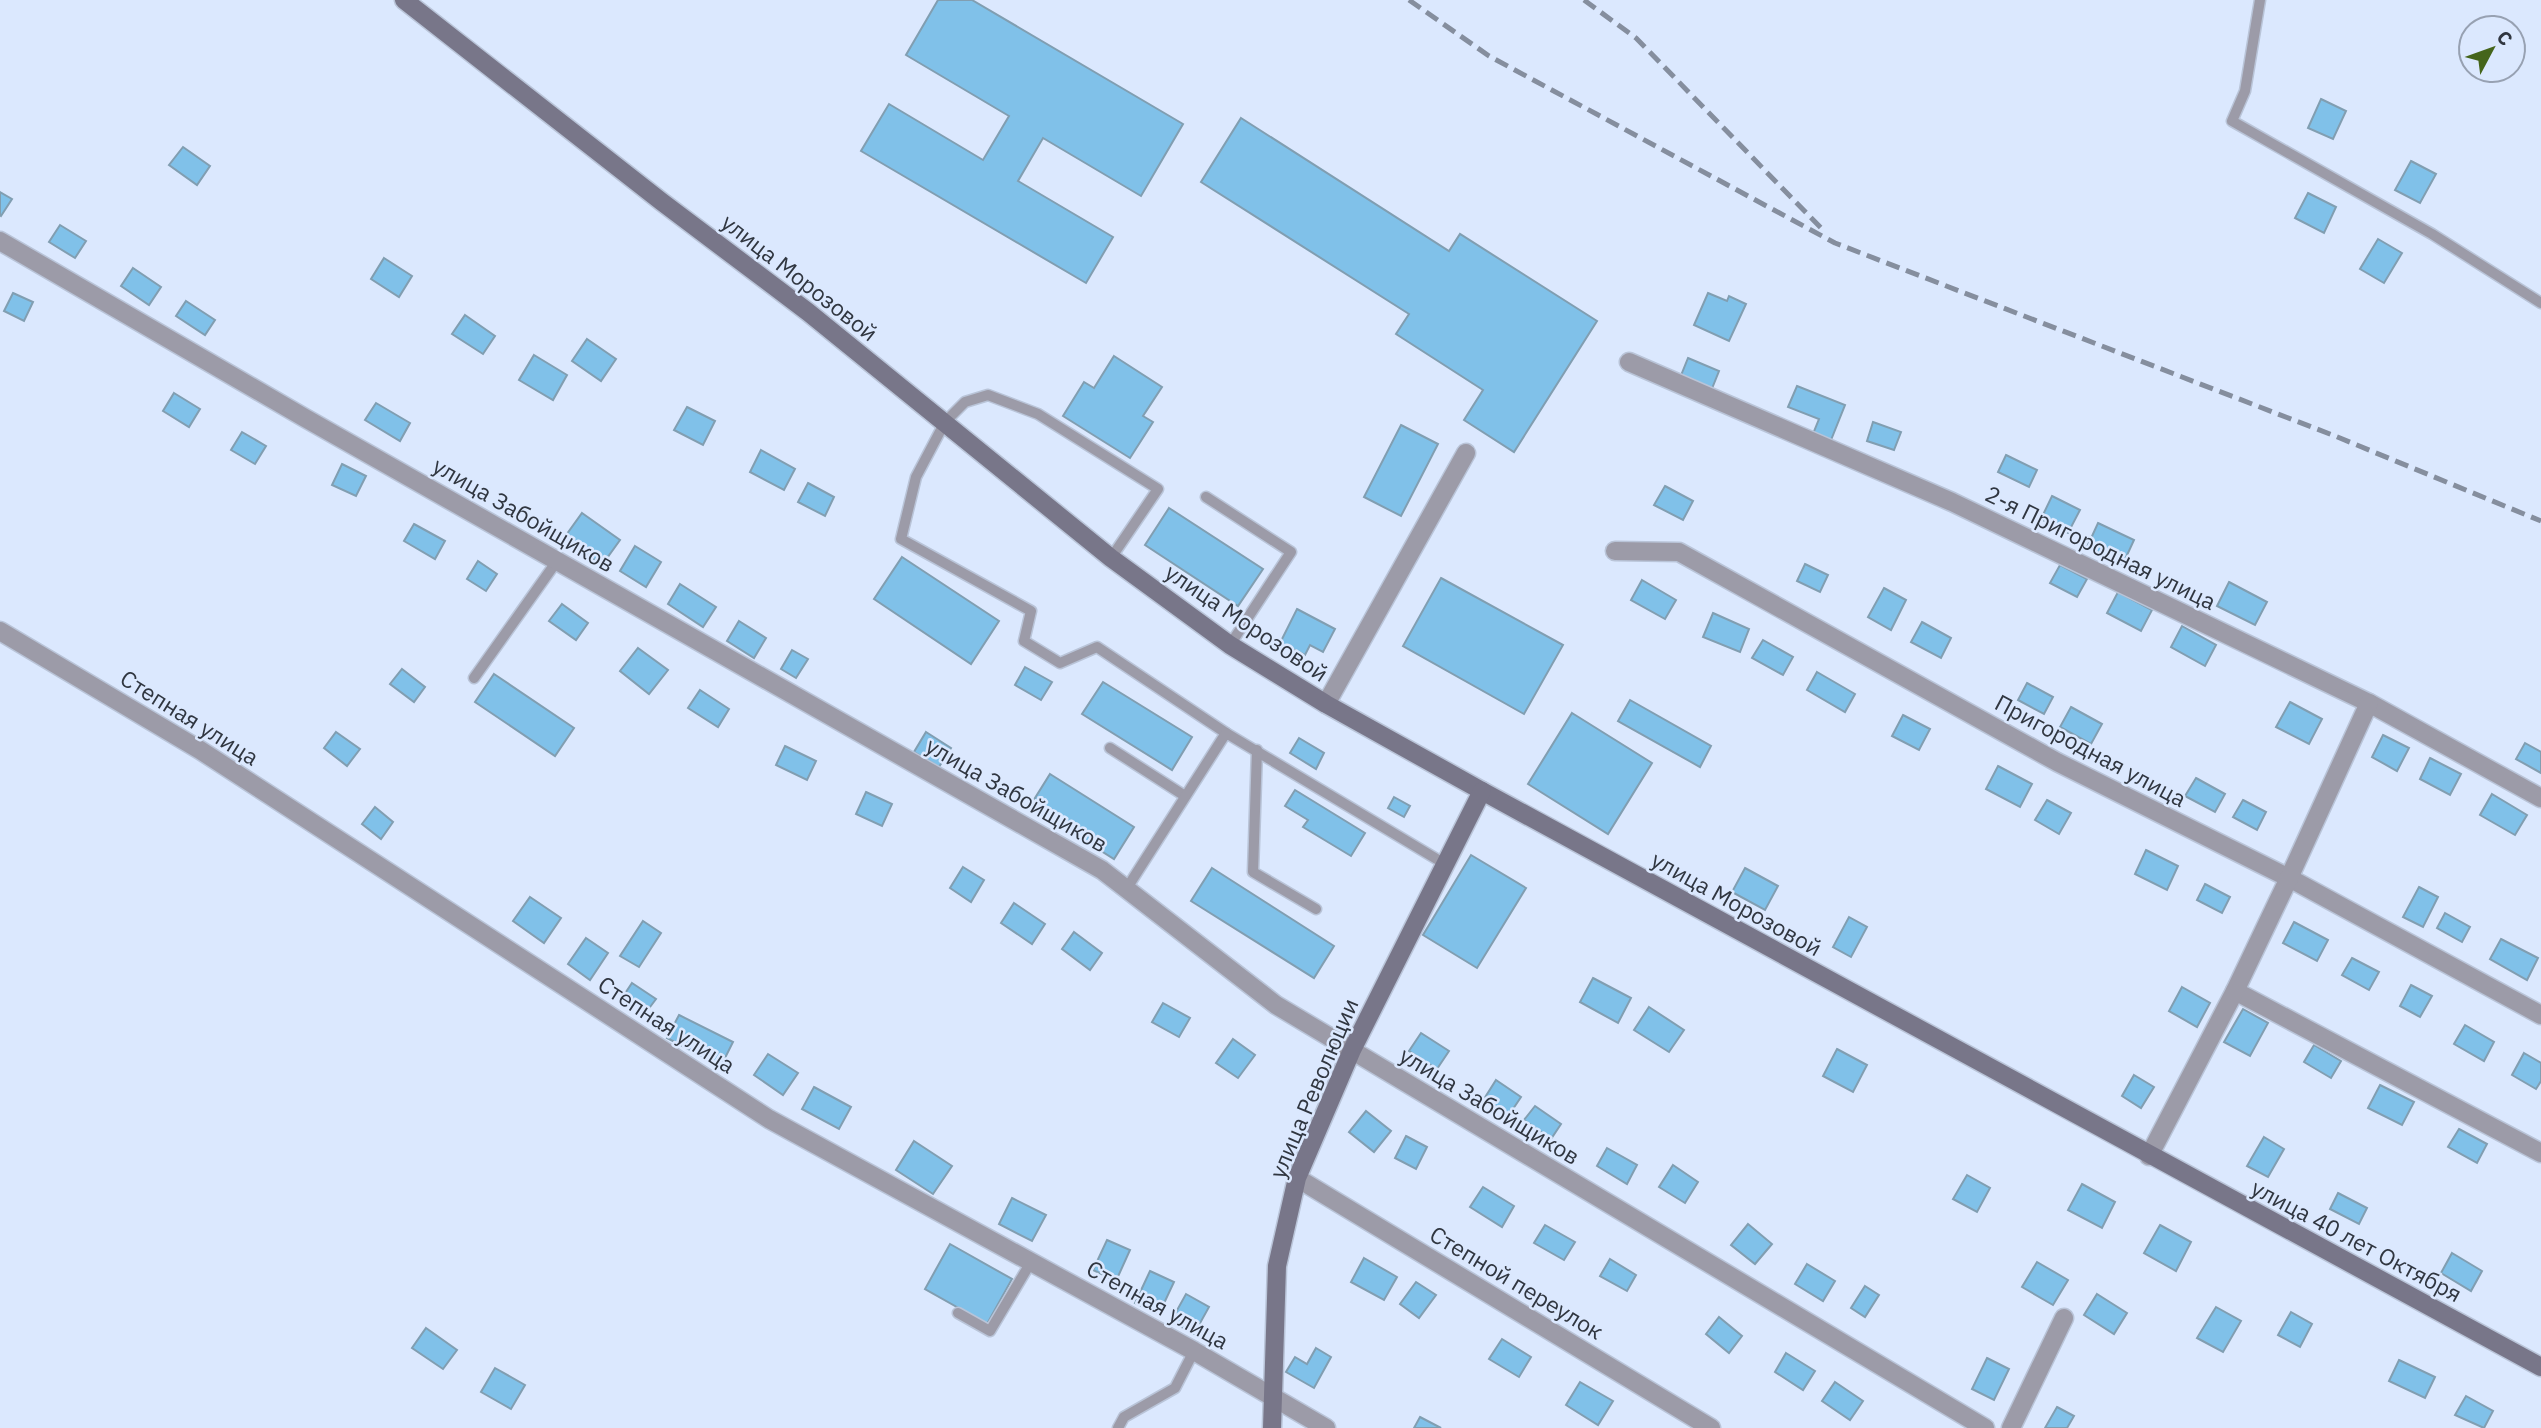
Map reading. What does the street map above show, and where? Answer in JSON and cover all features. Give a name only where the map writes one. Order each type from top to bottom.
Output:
[{"type":"main road","name":"улица Морозовой","points":[[404,0],[662,202],[808,312],[1111,558],[1230,645],[1326,704],[1482,791],[2149,1156]]},
{"type":"main road","name":"улица Революции","points":[[1272,1428],[1277,1266],[1297,1178],[1352,1050],[1482,791]]},
{"type":"main road","name":"улица 40 лет Октября","points":[[2149,1156],[2541,1367]]},
{"type":"street","name":"улица Забойщиков","points":[[0,241],[305,418],[1102,870],[1276,1005],[1985,1428]]},
{"type":"street","name":"2-я Пригородная улица","points":[[1629,362],[1952,502],[2369,703],[2541,798]]},
{"type":"street","points":[[1326,704],[1466,453]]},
{"type":"street","name":"Пригородная улица","points":[[1615,551],[1679,552],[2056,762],[2290,878],[2541,1015]]},
{"type":"street","name":"Степная улица","points":[[0,631],[200,750],[769,1119],[1194,1351],[1326,1428]]},
{"type":"street","points":[[2149,1156],[2290,878],[2369,703]]},
{"type":"street","points":[[2235,991],[2541,1153]]},
{"type":"street","name":"Степной переулок","points":[[1297,1178],[1712,1428]]},
{"type":"street","points":[[2011,1428],[2064,1318]]},
{"type":"lane","points":[[2260,0],[2245,91],[2232,121],[2432,234],[2541,303]]},
{"type":"lane","points":[[1111,558],[1158,489],[1038,414],[988,395],[965,402],[945,422],[916,477],[901,539],[1031,611],[1024,641],[1060,663],[1097,647],[1226,733],[1445,864]]},
{"type":"lane","points":[[1206,498],[1291,552],[1230,645]]},
{"type":"lane","points":[[474,678],[557,561]]},
{"type":"lane","points":[[1127,888],[1226,733]]},
{"type":"lane","points":[[1110,748],[1185,796]]},
{"type":"lane","points":[[1257,750],[1253,872],[1316,909]]},
{"type":"lane","points":[[958,1313],[990,1331],[1031,1262]]},
{"type":"lane","points":[[1118,1428],[1125,1417],[1175,1388],[1194,1351]]},
{"type":"building","points":[[938,0],[972,0],[1183,124],[1141,196],[1043,138],[1018,181],[1113,237],[1086,283],[861,151],[889,104],[983,160],[1009,116],[906,55]]},
{"type":"building","points":[[2321,99],[2346,111],[2333,139],[2308,128]]},
{"type":"building","points":[[1241,118],[1449,251],[1460,234],[1597,321],[1514,452],[1464,420],[1483,390],[1396,334],[1409,314],[1201,182]]},
{"type":"building","points":[[183,147],[210,166],[197,185],[169,165]]},
{"type":"building","points":[[2411,161],[2436,174],[2420,203],[2395,190]]},
{"type":"building","points":[[0,192],[12,199],[1,216],[0,215]]},
{"type":"building","points":[[2308,193],[2336,207],[2324,233],[2295,218]]},
{"type":"building","points":[[60,225],[86,241],[75,258],[49,242]]},
{"type":"building","points":[[2378,239],[2402,253],[2384,283],[2360,269]]},
{"type":"building","points":[[384,258],[412,276],[399,297],[371,279]]},
{"type":"building","points":[[133,268],[161,287],[149,305],[121,286]]},
{"type":"building","points":[[13,293],[33,302],[24,321],[4,311]]},
{"type":"building","points":[[1708,293],[1727,301],[1729,296],[1746,304],[1729,341],[1694,325]]},
{"type":"building","points":[[186,301],[215,320],[205,335],[176,316]]},
{"type":"building","points":[[465,315],[495,336],[483,354],[452,334]]},
{"type":"building","points":[[587,339],[616,359],[601,381],[572,361]]},
{"type":"building","points":[[534,355],[567,375],[553,400],[519,380]]},
{"type":"building","points":[[1114,356],[1162,387],[1143,416],[1153,422],[1130,458],[1063,416],[1084,382],[1094,388]]},
{"type":"building","points":[[1688,358],[1719,371],[1711,391],[1680,378]]},
{"type":"building","points":[[1797,386],[1845,405],[1831,440],[1813,434],[1819,419],[1788,407]]},
{"type":"building","points":[[174,393],[200,409],[189,427],[163,411]]},
{"type":"building","points":[[376,403],[410,423],[400,441],[365,420]]},
{"type":"building","points":[[687,407],[715,421],[703,445],[674,430]]},
{"type":"building","points":[[1873,422],[1901,432],[1894,450],[1867,441]]},
{"type":"building","points":[[1401,425],[1438,444],[1401,516],[1364,497]]},
{"type":"building","points":[[242,432],[266,446],[255,464],[231,450]]},
{"type":"building","points":[[761,450],[795,469],[784,490],[750,472]]},
{"type":"building","points":[[2006,455],[2037,470],[2029,487],[1998,472]]},
{"type":"building","points":[[342,464],[366,476],[356,496],[332,485]]},
{"type":"building","points":[[808,483],[834,497],[825,516],[798,502]]},
{"type":"building","points":[[1665,486],[1693,501],[1683,520],[1654,505]]},
{"type":"building","points":[[2052,496],[2080,510],[2068,533],[2041,519]]},
{"type":"building","points":[[1169,508],[1263,569],[1238,606],[1145,545]]},
{"type":"building","points":[[582,513],[620,540],[602,565],[564,538]]},
{"type":"building","points":[[2098,523],[2134,540],[2123,564],[2087,547]]},
{"type":"building","points":[[414,524],[445,541],[435,559],[404,541]]},
{"type":"building","points":[[635,546],[661,562],[646,587],[620,571]]},
{"type":"building","points":[[902,557],[999,621],[971,664],[874,599]]},
{"type":"building","points":[[478,561],[497,574],[486,591],[467,579]]},
{"type":"building","points":[[1805,564],[1828,575],[1820,592],[1797,581]]},
{"type":"building","points":[[2060,565],[2087,579],[2077,597],[2050,583]]},
{"type":"building","points":[[1441,578],[1563,645],[1524,714],[1403,646]]},
{"type":"building","points":[[1642,580],[1676,600],[1665,619],[1631,600]]},
{"type":"building","points":[[2229,582],[2267,602],[2255,625],[2217,606]]},
{"type":"building","points":[[680,584],[716,607],[703,627],[668,604]]},
{"type":"building","points":[[1884,588],[1906,600],[1891,630],[1868,617]]},
{"type":"building","points":[[2118,592],[2152,610],[2141,631],[2107,613]]},
{"type":"building","points":[[562,604],[588,623],[576,640],[549,621]]},
{"type":"building","points":[[1297,609],[1335,629],[1323,652],[1310,645],[1305,655],[1280,643]]},
{"type":"building","points":[[1713,613],[1749,629],[1740,652],[1703,637]]},
{"type":"building","points":[[739,621],[766,638],[754,658],[727,641]]},
{"type":"building","points":[[1922,622],[1951,638],[1941,658],[1911,642]]},
{"type":"building","points":[[2182,626],[2216,645],[2205,666],[2171,647]]},
{"type":"building","points":[[1763,640],[1793,657],[1783,675],[1752,658]]},
{"type":"building","points":[[638,648],[668,670],[649,694],[620,671]]},
{"type":"building","points":[[792,650],[808,659],[796,678],[781,669]]},
{"type":"building","points":[[1025,667],[1052,682],[1041,700],[1015,685]]},
{"type":"building","points":[[402,669],[425,687],[414,702],[390,684]]},
{"type":"building","points":[[1817,672],[1855,694],[1845,712],[1807,690]]},
{"type":"building","points":[[494,674],[574,728],[555,756],[475,702]]},
{"type":"building","points":[[1103,682],[1192,737],[1172,770],[1082,714]]},
{"type":"building","points":[[2027,683],[2053,697],[2044,714],[2018,700]]},
{"type":"building","points":[[700,690],[729,709],[718,727],[688,708]]},
{"type":"building","points":[[1630,700],[1711,746],[1700,767],[1618,721]]},
{"type":"building","points":[[2290,702],[2322,719],[2309,744],[2276,727]]},
{"type":"building","points":[[2071,707],[2102,724],[2091,744],[2060,727]]},
{"type":"building","points":[[1572,713],[1652,763],[1608,834],[1528,784]]},
{"type":"building","points":[[1903,715],[1930,729],[1919,750],[1892,736]]},
{"type":"building","points":[[336,732],[360,749],[347,766],[324,748]]},
{"type":"building","points":[[926,732],[951,748],[939,767],[914,752]]},
{"type":"building","points":[[2383,735],[2409,748],[2397,771],[2372,757]]},
{"type":"building","points":[[1299,738],[1324,753],[1316,769],[1290,753]]},
{"type":"building","points":[[2525,743],[2541,752],[2541,773],[2516,759]]},
{"type":"building","points":[[785,746],[816,761],[807,780],[776,765]]},
{"type":"building","points":[[2430,758],[2461,774],[2450,795],[2420,779]]},
{"type":"building","points":[[1998,766],[2032,784],[2020,807],[1986,789]]},
{"type":"building","points":[[1050,774],[1134,827],[1114,859],[1030,806]]},
{"type":"building","points":[[2196,778],[2225,794],[2215,812],[2185,796]]},
{"type":"building","points":[[1295,790],[1365,833],[1351,856],[1303,827],[1308,820],[1285,806]]},
{"type":"building","points":[[866,792],[892,804],[882,826],[856,814]]},
{"type":"building","points":[[2492,794],[2527,815],[2515,835],[2480,815]]},
{"type":"building","points":[[1394,797],[1410,806],[1404,817],[1388,808]]},
{"type":"building","points":[[2047,800],[2071,813],[2059,834],[2035,820]]},
{"type":"building","points":[[2243,800],[2266,812],[2257,830],[2233,817]]},
{"type":"building","points":[[375,807],[393,822],[381,839],[362,824]]},
{"type":"building","points":[[2146,850],[2178,866],[2167,890],[2135,874]]},
{"type":"building","points":[[1471,855],[1526,888],[1477,968],[1423,935]]},
{"type":"building","points":[[963,867],[984,880],[971,902],[950,888]]},
{"type":"building","points":[[1212,868],[1334,946],[1314,978],[1191,901]]},
{"type":"building","points":[[1745,868],[1778,886],[1765,910],[1732,892]]},
{"type":"building","points":[[2205,884],[2230,897],[2222,913],[2197,900]]},
{"type":"building","points":[[2419,887],[2438,897],[2423,927],[2403,917]]},
{"type":"building","points":[[530,897],[561,918],[544,943],[513,921]]},
{"type":"building","points":[[1014,903],[1045,924],[1032,944],[1001,923]]},
{"type":"building","points":[[2445,913],[2470,927],[2462,942],[2437,928]]},
{"type":"building","points":[[1849,917],[1867,927],[1851,957],[1833,947]]},
{"type":"building","points":[[643,921],[661,933],[639,967],[620,956]]},
{"type":"building","points":[[2294,922],[2328,940],[2317,961],[2283,943]]},
{"type":"building","points":[[1074,932],[1102,953],[1090,970],[1062,949]]},
{"type":"building","points":[[586,938],[608,953],[590,980],[568,964]]},
{"type":"building","points":[[2501,939],[2538,958],[2527,980],[2490,959]]},
{"type":"building","points":[[2352,958],[2379,972],[2369,990],[2342,975]]},
{"type":"building","points":[[1593,978],[1631,998],[1618,1023],[1580,1002]]},
{"type":"building","points":[[632,983],[656,999],[647,1011],[624,995]]},
{"type":"building","points":[[2411,985],[2432,996],[2420,1017],[2400,1006]]},
{"type":"building","points":[[2182,987],[2210,1003],[2197,1027],[2169,1011]]},
{"type":"building","points":[[1163,1003],[1190,1018],[1179,1037],[1152,1022]]},
{"type":"building","points":[[1649,1007],[1684,1030],[1669,1052],[1634,1030]]},
{"type":"building","points":[[2243,1009],[2268,1023],[2250,1056],[2224,1042]]},
{"type":"building","points":[[679,1015],[733,1042],[721,1066],[667,1038]]},
{"type":"building","points":[[2465,1025],[2494,1042],[2484,1061],[2454,1044]]},
{"type":"building","points":[[1421,1033],[1449,1051],[1437,1069],[1409,1051]]},
{"type":"building","points":[[1233,1039],[1255,1055],[1238,1078],[1216,1063]]},
{"type":"building","points":[[2314,1045],[2341,1061],[2331,1078],[2304,1062]]},
{"type":"building","points":[[1837,1049],[1867,1065],[1853,1092],[1823,1076]]},
{"type":"building","points":[[2524,1053],[2541,1063],[2541,1081],[2536,1089],[2512,1075]]},
{"type":"building","points":[[768,1054],[798,1073],[783,1095],[754,1075]]},
{"type":"building","points":[[2134,1075],[2154,1087],[2141,1108],[2122,1096]]},
{"type":"building","points":[[1496,1080],[1521,1097],[1509,1115],[1484,1099]]},
{"type":"building","points":[[2380,1085],[2414,1102],[2402,1125],[2368,1108]]},
{"type":"building","points":[[814,1087],[851,1107],[839,1129],[802,1109]]},
{"type":"building","points":[[1535,1106],[1561,1124],[1551,1139],[1524,1120]]},
{"type":"building","points":[[1366,1111],[1391,1131],[1374,1152],[1349,1132]]},
{"type":"building","points":[[2459,1129],[2487,1144],[2477,1163],[2448,1147]]},
{"type":"building","points":[[1406,1136],[1427,1147],[1416,1169],[1395,1158]]},
{"type":"building","points":[[2264,1137],[2284,1149],[2268,1177],[2247,1166]]},
{"type":"building","points":[[914,1141],[952,1166],[933,1194],[896,1170]]},
{"type":"building","points":[[1607,1148],[1637,1165],[1627,1184],[1597,1166]]},
{"type":"building","points":[[1673,1165],[1698,1182],[1685,1203],[1659,1187]]},
{"type":"building","points":[[1967,1175],[1990,1188],[1977,1212],[1953,1199]]},
{"type":"building","points":[[2082,1184],[2115,1202],[2102,1228],[2068,1210]]},
{"type":"building","points":[[1483,1187],[1514,1206],[1502,1227],[1470,1207]]},
{"type":"building","points":[[2338,1193],[2367,1208],[2359,1224],[2330,1209]]},
{"type":"building","points":[[1012,1198],[1046,1215],[1032,1241],[999,1224]]},
{"type":"building","points":[[1748,1224],[1772,1244],[1755,1264],[1731,1245]]},
{"type":"building","points":[[1545,1225],[1575,1242],[1564,1260],[1534,1243]]},
{"type":"building","points":[[2160,1225],[2191,1242],[2176,1271],[2144,1253]]},
{"type":"building","points":[[1107,1240],[1130,1250],[1116,1281],[1093,1270]]},
{"type":"building","points":[[950,1244],[1012,1279],[987,1324],[925,1289]]},
{"type":"building","points":[[2452,1253],[2482,1271],[2471,1291],[2441,1273]]},
{"type":"building","points":[[1364,1258],[1397,1277],[1384,1300],[1351,1282]]},
{"type":"building","points":[[1610,1259],[1636,1275],[1627,1291],[1600,1276]]},
{"type":"building","points":[[2037,1262],[2068,1280],[2053,1305],[2022,1287]]},
{"type":"building","points":[[1807,1264],[1835,1281],[1823,1301],[1795,1284]]},
{"type":"building","points":[[1150,1271],[1174,1282],[1159,1314],[1135,1303]]},
{"type":"building","points":[[1416,1282],[1436,1295],[1419,1318],[1400,1304]]},
{"type":"building","points":[[1865,1286],[1879,1295],[1865,1317],[1851,1308]]},
{"type":"building","points":[[1186,1294],[1209,1307],[1194,1334],[1171,1321]]},
{"type":"building","points":[[2097,1294],[2127,1313],[2114,1334],[2084,1315]]},
{"type":"building","points":[[2216,1307],[2241,1321],[2223,1352],[2197,1338]]},
{"type":"building","points":[[2291,1312],[2312,1324],[2300,1347],[2278,1335]]},
{"type":"building","points":[[1719,1317],[1742,1336],[1729,1353],[1706,1334]]},
{"type":"building","points":[[426,1328],[457,1350],[443,1369],[412,1348]]},
{"type":"building","points":[[1502,1339],[1531,1357],[1519,1377],[1489,1359]]},
{"type":"building","points":[[1316,1348],[1331,1357],[1314,1388],[1286,1372],[1295,1357],[1307,1364]]},
{"type":"building","points":[[1786,1353],[1815,1371],[1803,1390],[1775,1372]]},
{"type":"building","points":[[1987,1358],[2009,1369],[1994,1400],[1972,1389]]},
{"type":"building","points":[[2399,1360],[2435,1377],[2425,1398],[2389,1381]]},
{"type":"building","points":[[495,1368],[525,1385],[511,1409],[481,1392]]},
{"type":"building","points":[[1580,1382],[1613,1401],[1598,1425],[1566,1405]]},
{"type":"building","points":[[1835,1382],[1863,1401],[1850,1420],[1822,1401]]},
{"type":"building","points":[[2466,1396],[2493,1411],[2484,1428],[2455,1415]]},
{"type":"building","points":[[2057,1407],[2074,1416],[2067,1428],[2045,1428]]},
{"type":"building","points":[[1420,1417],[1441,1428],[1414,1428]]},
{"type":"railway","points":[[1409,0],[1489,56],[1835,243],[2335,436],[2541,521]]},
{"type":"railway","points":[[1584,0],[1636,38],[1823,230]]}]
